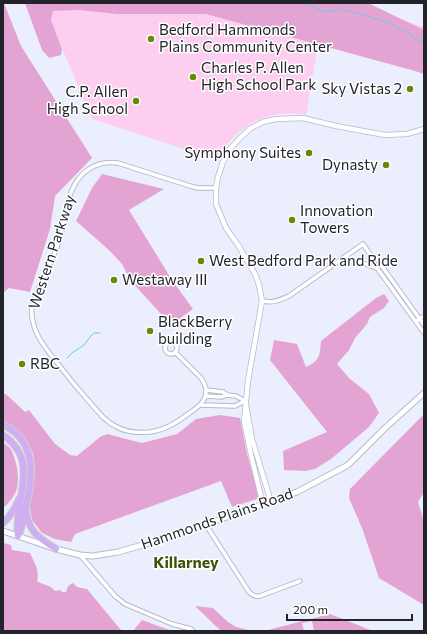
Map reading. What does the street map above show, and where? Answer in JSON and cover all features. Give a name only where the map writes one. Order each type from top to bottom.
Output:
[{"type":"highway","points":[[3,425],[12,430],[21,438],[30,456],[31,476],[21,529],[18,536]]},
{"type":"highway","points":[[3,435],[13,443],[21,454],[24,468],[23,488],[17,528],[18,536]]},
{"type":"highway","points":[[3,523],[14,510],[23,488]]},
{"type":"highway","points":[[26,504],[27,517],[34,532],[39,538],[56,549]]},
{"type":"main road","name":"Hammonds Plains Road","points":[[3,531],[56,549],[80,555],[93,556],[118,552],[146,544],[298,492],[348,466],[384,429],[424,393]]},
{"type":"street","points":[[263,505],[246,436],[244,421],[248,380],[262,301],[255,274],[226,228],[216,204],[216,188],[223,162],[229,150],[251,128],[263,122],[276,119],[303,118],[385,135],[407,134],[424,129]]},
{"type":"street","name":"Western Parkway","points":[[176,352],[205,382],[206,396],[201,405],[177,423],[164,429],[149,432],[133,432],[119,428],[107,421],[98,412],[52,357],[42,342],[35,330],[31,311],[61,233],[71,191],[84,173],[100,164],[118,162],[190,186],[198,188],[216,188]]},
{"type":"street","points":[[262,301],[272,303],[289,296],[362,244],[372,257],[376,258],[424,325]]},
{"type":"street","points":[[372,257],[372,261],[376,268],[424,333]]},
{"type":"street","points":[[341,260],[366,264],[376,268]]},
{"type":"street","points":[[416,322],[424,316]]},
{"type":"street","points":[[206,390],[223,392],[227,395]]},
{"type":"street","points":[[206,396],[236,396],[245,401]]},
{"type":"street","points":[[201,405],[235,406],[245,401]]},
{"type":"street","points":[[245,401],[252,439],[271,502]]},
{"type":"street","points":[[206,524],[251,594],[260,596],[300,581]]},
{"type":"street","points":[[80,555],[115,596],[126,604],[172,624],[191,629],[193,631]]},
{"type":"shaded area","points":[[3,3],[21,46],[92,158],[55,196],[50,229],[30,292],[9,288],[3,293]]},
{"type":"shaded area","points":[[25,3],[368,3],[424,30],[424,74],[206,14],[117,14],[78,10],[53,11],[51,20],[62,49],[61,55],[49,58],[42,50]]},
{"type":"shaded area","name":"Charles P. Allen High School Park","points":[[43,3],[406,21],[424,27],[424,73],[318,44],[306,115],[292,113],[279,114],[254,122],[234,137],[218,160],[92,119]]},
{"type":"shaded area","points":[[102,174],[164,189],[129,210],[172,280],[193,309],[171,325],[131,281],[122,264],[110,251],[76,221],[92,188]]},
{"type":"shaded area","points":[[384,294],[389,301],[384,308],[370,317],[367,324],[355,338],[349,350],[337,364],[350,379],[369,394],[379,413],[369,427],[331,459],[315,469],[305,471],[284,470],[283,451],[327,432],[270,360],[274,340],[297,344],[306,367],[311,365],[317,360],[321,341],[376,298]]},
{"type":"shaded area","points":[[3,393],[25,412],[29,410],[55,444],[70,455],[77,456],[100,437],[107,434],[142,443],[177,434],[196,419],[220,415],[240,418],[247,454],[260,498],[232,507],[221,481],[75,534],[71,542],[55,539],[42,533],[32,520],[29,503],[35,471],[33,453],[27,442],[18,431],[3,421]]},
{"type":"shaded area","points":[[424,414],[424,492],[418,502],[424,521],[424,605],[379,578],[362,528],[349,498],[350,489]]},
{"type":"shaded area","points":[[3,442],[10,448],[16,462],[18,483],[15,494],[10,502],[3,508]]},
{"type":"shaded area","points":[[4,543],[11,545],[12,550],[30,553],[35,563],[38,577],[37,581],[39,583],[50,587],[55,591],[60,590],[62,592],[66,592],[68,586],[73,583],[77,587],[87,589],[120,629],[124,631],[4,631]]},
{"type":"shaded area","points":[[195,606],[213,608],[228,622],[236,627],[253,631],[221,631]]},
{"type":"shaded area","points":[[330,614],[373,631],[314,631],[312,621],[302,623],[304,631],[264,631]]},
{"type":"shaded area","points":[[142,620],[172,631],[133,631]]},
{"type":"waterway","points":[[303,3],[326,12],[342,9],[384,21],[424,43]]},
{"type":"waterway","points":[[67,358],[84,345],[94,333],[100,333]]},
{"type":"place","name":"Bedford Hammonds Plains Community Center","points":[[151,39]]},
{"type":"place","name":"Charles P. Allen High School Park","points":[[193,77]]},
{"type":"place","name":"Sky Vistas 2","points":[[410,89]]},
{"type":"place","name":"C.P. Allen High School","points":[[136,101]]},
{"type":"place","name":"Symphony Suites","points":[[309,153]]},
{"type":"place","name":"Dynasty","points":[[386,165]]},
{"type":"place","name":"Innovation Towers","points":[[292,220]]},
{"type":"place","name":"West Bedford Park and Ride","points":[[201,261]]},
{"type":"place","name":"Westaway III","points":[[114,280]]},
{"type":"place","name":"BlackBerry building","points":[[150,331]]},
{"type":"place","name":"RBC","points":[[22,364]]},
{"type":"district","name":"Killarney","points":[[186,562]]}]
